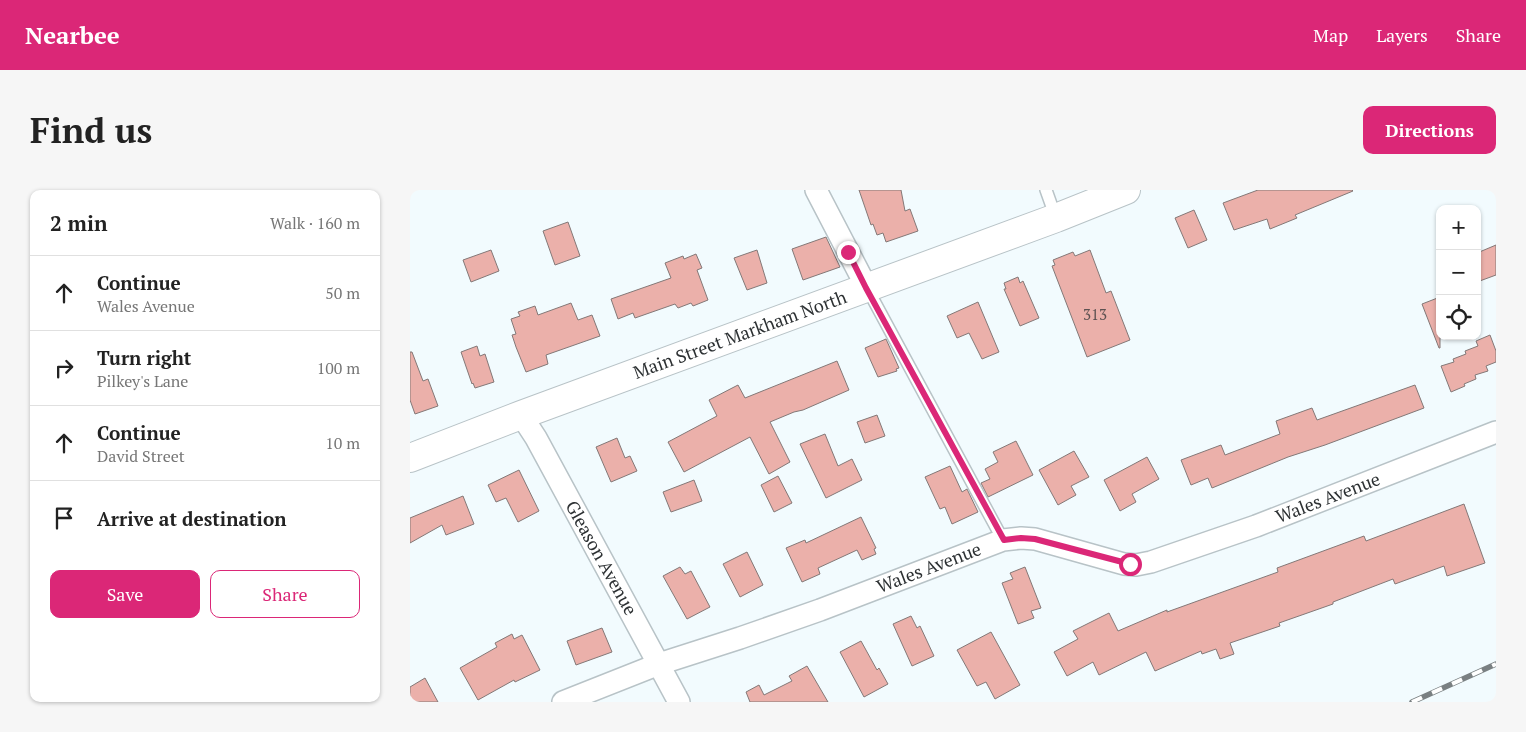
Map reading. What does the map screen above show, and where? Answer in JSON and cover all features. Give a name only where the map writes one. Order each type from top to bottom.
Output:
[{"type":"main road","name":"Main Street Markham North","points":[[410,458],[1056,218],[1110,193]]},
{"type":"street","points":[[816,190],[866,288]]},
{"type":"street","name":"Gleason Avenue","points":[[522,415],[679,702]]},
{"type":"street","name":"Wales Avenue","points":[[562,702],[659,664],[820,610],[1004,540],[1035,539],[1124,564],[1144,563],[1166,558],[1256,526],[1496,432]]},
{"type":"lane","points":[[1046,190],[1056,218]]},
{"type":"lane","points":[[866,288],[1004,540]]},
{"type":"building","points":[[859,190],[901,190],[905,211],[910,209],[918,231],[886,242],[883,233],[877,235],[873,224],[871,225]]},
{"type":"building","points":[[1258,190],[1353,191],[1295,215],[1297,218],[1270,229],[1267,219],[1234,230],[1223,203]]},
{"type":"building","points":[[1194,210],[1207,240],[1188,248],[1175,218]]},
{"type":"building","points":[[568,222],[580,256],[555,265],[543,231]]},
{"type":"building","points":[[826,237],[840,267],[803,280],[792,249]]},
{"type":"building","points":[[1496,245],[1496,275],[1481,281],[1481,251]]},
{"type":"building","points":[[491,250],[499,271],[471,282],[463,260]]},
{"type":"building","points":[[757,250],[767,283],[747,290],[734,258]]},
{"type":"building","points":[[1090,250],[1106,293],[1111,291],[1130,340],[1087,357],[1052,266],[1055,265],[1053,260],[1073,252],[1075,256]]},
{"type":"building","points":[[696,254],[702,268],[697,270],[708,300],[693,306],[691,303],[678,308],[675,304],[635,318],[633,313],[618,319],[611,299],[671,278],[665,263],[683,256],[684,259]]},
{"type":"building","points":[[1018,277],[1020,283],[1023,281],[1039,318],[1020,326],[1004,289],[1006,289],[1004,283]]},
{"type":"building","points":[[1436,299],[1436,340],[1440,340],[1440,348],[1439,348],[1422,304]]},
{"type":"building","points":[[978,302],[999,352],[982,359],[969,333],[957,338],[947,316]]},
{"type":"building","points":[[571,303],[578,320],[592,315],[600,336],[546,355],[548,364],[526,372],[512,335],[516,334],[511,319],[520,316],[518,312],[535,306],[538,315]]},
{"type":"building","points":[[1490,335],[1496,351],[1496,362],[1486,366],[1488,371],[1475,375],[1476,379],[1451,392],[1441,366],[1454,362],[1453,359],[1466,354],[1465,351],[1478,346],[1476,341]]},
{"type":"building","points":[[886,339],[899,368],[896,369],[897,371],[878,377],[865,348]]},
{"type":"building","points":[[477,346],[480,356],[485,354],[494,382],[475,388],[461,352]]},
{"type":"building","points":[[410,352],[412,352],[423,381],[428,379],[438,406],[415,414],[410,400]]},
{"type":"building","points":[[837,361],[849,390],[770,422],[790,462],[769,474],[750,437],[684,472],[668,442],[717,416],[709,400],[738,385],[745,398]]},
{"type":"building","points":[[1415,385],[1424,408],[1288,457],[1212,488],[1208,478],[1191,485],[1181,460],[1221,445],[1225,455],[1280,434],[1276,421],[1312,408],[1317,420]]},
{"type":"building","points":[[877,415],[885,436],[865,443],[857,422]]},
{"type":"building","points":[[825,434],[838,466],[852,459],[862,480],[826,498],[800,444]]},
{"type":"building","points":[[617,438],[625,458],[630,456],[637,471],[611,482],[596,447]]},
{"type":"building","points":[[1016,441],[1033,475],[988,497],[981,483],[990,479],[985,469],[998,462],[993,452]]},
{"type":"building","points":[[1074,451],[1089,477],[1071,486],[1076,495],[1058,505],[1039,470]]},
{"type":"building","points":[[1147,457],[1159,479],[1132,494],[1136,502],[1120,511],[1104,480]]},
{"type":"building","points":[[950,466],[962,492],[967,489],[978,512],[952,524],[945,507],[940,509],[925,477]]},
{"type":"building","points":[[519,470],[539,511],[518,522],[506,498],[496,502],[488,485]]},
{"type":"building","points":[[778,476],[792,503],[774,512],[761,485]]},
{"type":"building","points":[[694,480],[702,501],[671,512],[663,492]]},
{"type":"building","points":[[463,496],[474,524],[446,535],[442,525],[410,543],[410,518]]},
{"type":"building","points":[[1464,504],[1485,563],[1447,576],[1444,566],[1395,584],[1393,579],[1333,602],[1333,604],[1279,623],[1280,626],[1230,643],[1234,654],[1220,659],[1216,649],[1202,654],[1201,651],[1155,671],[1146,652],[1099,675],[1093,662],[1067,676],[1054,652],[1078,639],[1073,631],[1109,613],[1118,631],[1167,610],[1167,612],[1278,572],[1277,568],[1364,536],[1366,541]]},
{"type":"building","points":[[861,517],[876,548],[874,549],[876,554],[862,560],[857,550],[818,568],[820,574],[802,582],[786,548],[805,540],[806,543]]},
{"type":"building","points":[[747,552],[763,585],[740,597],[723,564]]},
{"type":"building","points":[[680,567],[685,574],[691,571],[710,607],[687,619],[663,576]]},
{"type":"building","points":[[1025,567],[1041,608],[1031,611],[1034,618],[1018,624],[1002,583],[1013,579],[1010,573]]},
{"type":"building","points":[[911,616],[917,628],[920,626],[934,656],[912,666],[893,624]]},
{"type":"building","points":[[602,628],[612,652],[576,665],[567,641]]},
{"type":"building","points":[[991,632],[1020,685],[995,699],[986,682],[977,686],[957,650]]},
{"type":"building","points":[[512,634],[514,639],[522,635],[540,670],[515,682],[514,680],[478,700],[460,668],[497,647],[495,643]]},
{"type":"building","points":[[861,641],[877,670],[879,668],[888,684],[864,697],[840,652]]},
{"type":"building","points":[[807,666],[828,702],[750,702],[746,692],[759,685],[764,695],[792,681],[789,676]]},
{"type":"building","points":[[425,678],[438,702],[410,702],[410,687]]},
{"type":"railway","points":[[1412,702],[1496,664]]},
{"type":"route","points":[[848,252],[1004,540],[1035,539],[1124,564],[1130,564]]}]
